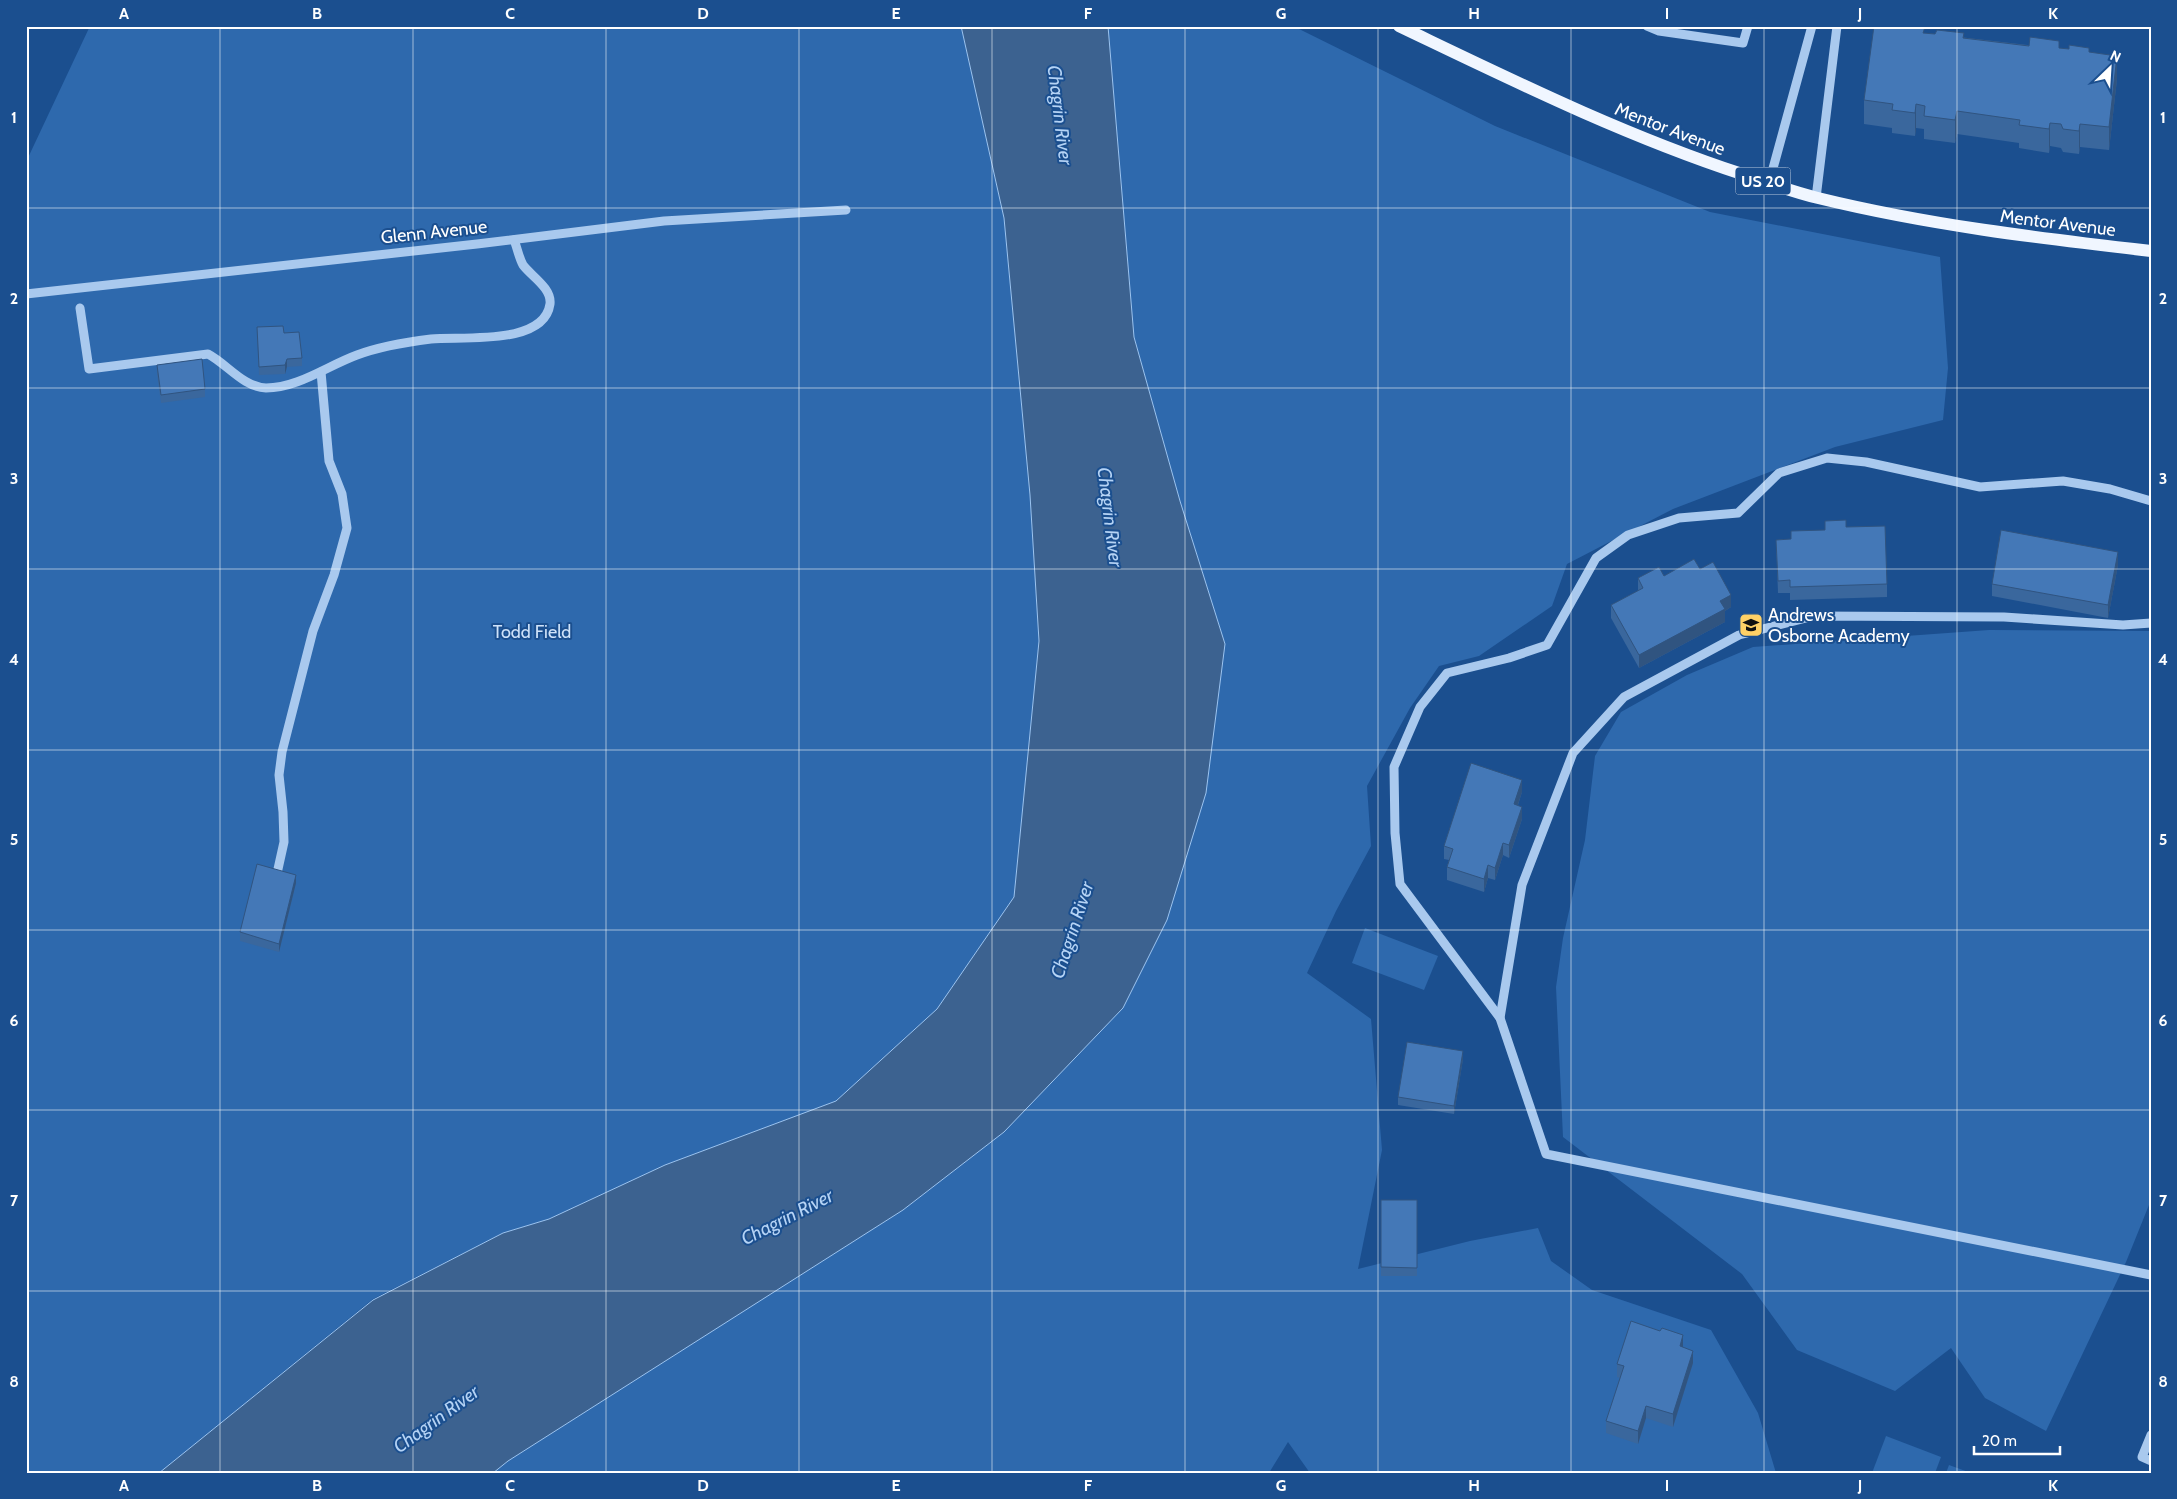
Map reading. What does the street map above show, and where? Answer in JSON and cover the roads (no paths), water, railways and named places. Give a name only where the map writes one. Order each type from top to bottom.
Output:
[{"type":"main road","name":"Mentor Avenue","points":[[1399,26],[1556,102],[1626,132],[1693,158],[1816,198],[1913,219],[2003,234],[2151,251]]},
{"type":"street","points":[[1647,26],[1659,31],[1743,43],[1748,26]]},
{"type":"street","points":[[1769,183],[1812,26]]},
{"type":"street","points":[[1816,198],[1837,26]]},
{"type":"street","name":"Glenn Avenue","points":[[26,294],[514,240],[664,221],[846,210]]},
{"type":"street","points":[[80,308],[89,369],[208,354],[221,361],[246,383],[263,388],[283,387],[358,355],[399,344],[466,337],[494,338],[523,333],[544,318],[550,304],[547,290],[522,264],[514,240]]},
{"type":"street","points":[[276,878],[284,842],[284,812],[280,775],[282,752],[313,631],[334,575],[347,528],[342,494],[329,461],[321,372]]},
{"type":"street","points":[[2151,501],[2110,489],[2062,481],[1980,487],[1866,462],[1827,458],[1779,473],[1738,513],[1679,518],[1628,535],[1596,558],[1547,645],[1508,658],[1447,673],[1420,707],[1394,767],[1395,834],[1400,884],[1500,1018],[1546,1154],[2151,1275]]},
{"type":"street","points":[[1500,1018],[1522,885],[1573,753],[1624,697],[1738,635],[1814,616],[2004,617],[2124,625],[2151,623]]},
{"type":"street","points":[[2151,1435],[2142,1457],[2151,1461]]},
{"type":"water","name":"Chagrin River","points":[[961,26],[1108,26],[1134,337],[1180,501],[1225,644],[1206,793],[1167,920],[1123,1008],[1004,1132],[903,1210],[508,1461],[493,1473],[159,1473],[373,1300],[503,1233],[549,1219],[665,1165],[836,1101],[937,1009],[1014,897],[1039,641],[1030,495],[1004,218]]},
{"type":"place","name":"Andrews Osborne Academy","points":[[1751,625]]},
{"type":"park label","name":"Todd Field","points":[[532,632]]}]
